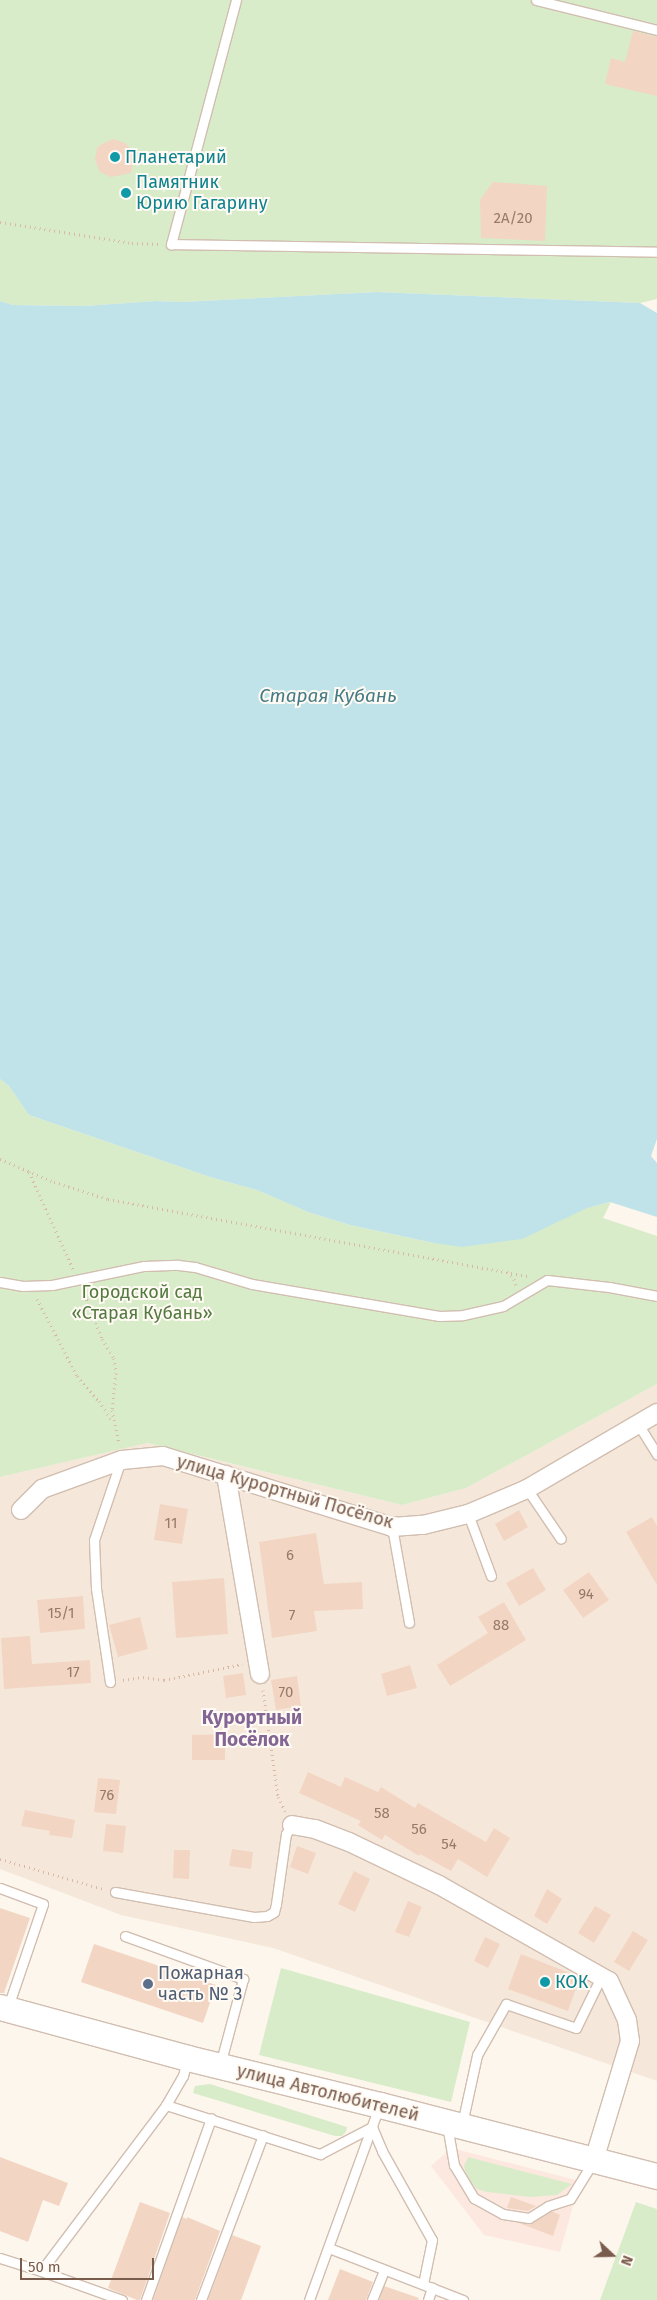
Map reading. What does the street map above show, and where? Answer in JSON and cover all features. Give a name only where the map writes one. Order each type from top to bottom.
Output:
[{"type":"street","name":"улица Курортный Посёлок","points":[[21,1510],[42,1489],[122,1460],[163,1456],[392,1527],[422,1525],[468,1514],[527,1489],[657,1413]]},
{"type":"street","points":[[226,1475],[259,1668]]},
{"type":"street","points":[[292,1825],[315,1829],[349,1842],[439,1885],[609,1981],[627,2020],[630,2041],[594,2160]]},
{"type":"street","name":"улица Автолюбителей","points":[[4,2008],[220,2066],[376,2116],[454,2124],[656,2176]]},
{"type":"lane","points":[[236,0],[171,244],[657,252]]},
{"type":"lane","points":[[536,0],[657,30]]},
{"type":"lane","points":[[0,1282],[23,1286],[52,1285],[144,1266],[178,1265],[195,1267],[252,1284],[439,1316],[497,1308],[547,1280],[609,1287],[657,1296]]},
{"type":"lane","points":[[638,1424],[657,1454]]},
{"type":"lane","points":[[110,1682],[96,1588],[94,1540],[122,1460]]},
{"type":"lane","points":[[527,1489],[561,1539]]},
{"type":"lane","points":[[468,1514],[491,1576]]},
{"type":"lane","points":[[392,1527],[409,1622]]},
{"type":"lane","points":[[116,1892],[254,1917],[268,1916],[274,1912],[286,1834],[292,1825]]},
{"type":"lane","points":[[0,1888],[43,1904],[4,2008]]},
{"type":"lane","points":[[125,1936],[243,1979],[220,2066]]},
{"type":"lane","points":[[594,2160],[570,2199],[548,2206],[530,2218],[503,2214],[474,2198],[454,2164],[454,2124],[477,2055],[506,2004],[576,2028],[601,1977]]},
{"type":"lane","points":[[41,2271],[166,2105],[183,2076],[188,2058]]},
{"type":"lane","points":[[166,2105],[320,2154],[376,2116]]},
{"type":"lane","points":[[309,2300],[376,2116]]},
{"type":"lane","points":[[376,2116],[382,2151],[432,2240],[423,2284]]},
{"type":"lane","points":[[146,2300],[211,2118]]},
{"type":"lane","points":[[201,2300],[263,2135]]},
{"type":"lane","points":[[329,2248],[463,2300]]},
{"type":"lane","points":[[0,2258],[122,2300]]},
{"type":"lane","points":[[372,2300],[384,2270]]},
{"type":"lane","points":[[428,2300],[432,2288]]},
{"type":"path","points":[[0,222],[132,243],[171,244]]},
{"type":"path","points":[[0,1159],[29,1172],[108,1198],[547,1280]]},
{"type":"path","points":[[29,1172],[78,1280],[102,1340],[114,1358],[116,1373],[112,1410],[122,1460]]},
{"type":"path","points":[[31,1285],[67,1360],[77,1376],[99,1401],[116,1426]]},
{"type":"path","points":[[110,1682],[143,1677],[164,1680],[259,1668],[278,1797],[292,1825]]},
{"type":"path","points":[[0,1860],[116,1892]]},
{"type":"shaded area","name":"Курортный Посёлок","points":[[657,1384],[657,2081],[273,1948],[121,1915],[0,1869],[0,1477],[146,1443],[402,1505],[466,1488]]},
{"type":"shaded area","points":[[451,2148],[580,2181],[560,2252],[484,2235],[431,2166]]},
{"type":"green space","points":[[0,0],[657,0],[657,299],[640,303],[377,292],[182,302],[156,301],[84,306],[13,305],[0,301]]},
{"type":"green space","name":"Городской сад «Старая Кубань»","points":[[0,1079],[9,1086],[29,1115],[210,1177],[257,1190],[308,1212],[350,1225],[434,1243],[611,1202],[603,1218],[657,1236],[657,1384],[466,1488],[402,1505],[147,1443],[0,1477]]},
{"type":"green space","points":[[281,1968],[470,2022],[451,2102],[259,2055]]},
{"type":"green space","points":[[210,2084],[347,2127],[346,2132],[342,2136],[335,2136],[193,2093],[195,2086]]},
{"type":"green space","points":[[468,2157],[572,2184],[557,2195],[531,2197],[487,2192],[477,2189],[467,2177],[464,2166]]},
{"type":"green space","points":[[636,2202],[657,2209],[657,2300],[600,2300]]},
{"type":"water","name":"Старая Кубань","points":[[377,292],[640,303],[657,313],[657,1139],[651,1156],[657,1163],[657,1217],[610,1202],[587,1208],[522,1239],[462,1247],[434,1243],[350,1225],[308,1212],[257,1190],[210,1177],[29,1115],[9,1086],[0,1079],[0,301],[13,305],[84,306],[156,301],[182,302]]},
{"type":"building","points":[[633,31],[657,37],[657,96],[605,84],[611,58],[625,62]]},
{"type":"building","name":"Планетарий","points":[[113,139],[125,143],[135,154],[131,173],[111,177],[100,172],[95,160],[97,148]]},
{"type":"building","points":[[493,182],[547,186],[545,241],[481,238],[480,200]]},
{"type":"building","points":[[160,1504],[188,1509],[182,1544],[154,1540]]},
{"type":"building","points":[[519,1510],[528,1527],[504,1541],[495,1524]]},
{"type":"building","points":[[652,1517],[657,1526],[657,1585],[626,1532]]},
{"type":"building","points":[[316,1533],[324,1584],[362,1582],[363,1609],[314,1611],[317,1631],[272,1638],[259,1542]]},
{"type":"building","points":[[533,1568],[546,1590],[519,1606],[506,1583]]},
{"type":"building","points":[[589,1572],[609,1600],[583,1618],[563,1590]]},
{"type":"building","points":[[224,1578],[228,1634],[176,1638],[172,1582]]},
{"type":"building","points":[[83,1596],[85,1629],[40,1633],[37,1600]]},
{"type":"building","points":[[504,1602],[526,1640],[450,1686],[437,1665],[488,1633],[478,1617]]},
{"type":"building","points":[[140,1617],[148,1649],[118,1657],[109,1625]]},
{"type":"building","points":[[30,1636],[32,1664],[90,1660],[91,1683],[4,1689],[1,1638]]},
{"type":"building","points":[[410,1665],[417,1688],[387,1696],[381,1674]]},
{"type":"building","points":[[243,1673],[246,1695],[226,1698],[223,1676]]},
{"type":"building","points":[[297,1676],[301,1706],[276,1710],[271,1680]]},
{"type":"building","points":[[225,1734],[225,1760],[192,1760],[192,1735]]},
{"type":"building","points":[[308,1772],[341,1787],[345,1777],[378,1792],[381,1787],[415,1808],[418,1803],[486,1842],[494,1828],[510,1838],[487,1877],[458,1859],[451,1871],[420,1854],[419,1856],[385,1835],[382,1840],[358,1825],[361,1821],[299,1793]]},
{"type":"building","points":[[98,1778],[120,1780],[116,1814],[94,1812]]},
{"type":"building","points":[[25,1810],[75,1820],[72,1838],[49,1835],[50,1831],[21,1826]]},
{"type":"building","points":[[106,1824],[126,1826],[123,1853],[103,1851]]},
{"type":"building","points":[[297,1846],[316,1853],[308,1874],[290,1867]]},
{"type":"building","points":[[232,1849],[253,1852],[251,1869],[229,1866]]},
{"type":"building","points":[[174,1850],[190,1850],[189,1879],[173,1878]]},
{"type":"building","points":[[354,1871],[370,1879],[355,1912],[338,1904]]},
{"type":"building","points":[[547,1889],[562,1899],[547,1924],[534,1916]]},
{"type":"building","points":[[408,1901],[422,1907],[409,1937],[395,1932]]},
{"type":"building","points":[[595,1906],[611,1915],[594,1943],[578,1933]]},
{"type":"building","points":[[0,1908],[30,1918],[4,1993],[0,1993]]},
{"type":"building","points":[[633,1931],[648,1940],[629,1971],[614,1962]]},
{"type":"building","points":[[485,1937],[500,1944],[488,1968],[474,1961]]},
{"type":"building","name":"Пожарная часть № 3","points":[[94,1944],[216,1985],[203,2023],[81,1982]]},
{"type":"building","name":"КОК","points":[[521,1954],[580,1977],[568,2011],[508,1989]]},
{"type":"building","points":[[0,2157],[68,2183],[59,2206],[43,2200],[28,2242],[0,2231]]},
{"type":"building","points":[[511,2197],[536,2206],[528,2211],[507,2208]]},
{"type":"building","points":[[140,2202],[170,2213],[140,2300],[137,2300],[108,2288]]},
{"type":"building","points":[[551,2211],[560,2215],[553,2236],[516,2222],[532,2224]]},
{"type":"building","points":[[182,2217],[187,2219],[187,2217],[220,2231],[195,2300],[153,2300]]},
{"type":"building","points":[[232,2235],[261,2246],[241,2300],[208,2300]]},
{"type":"building","points":[[340,2269],[373,2282],[366,2300],[328,2300]]},
{"type":"building","points":[[384,2286],[419,2298],[418,2300],[379,2300]]},
{"type":"place","name":"Планетарий","points":[[115,157]]},
{"type":"place","name":"Памятник Юрию Гагарину","points":[[126,193]]},
{"type":"place","name":"КОК","points":[[545,1982]]},
{"type":"place","name":"Пожарная часть № 3","points":[[148,1984]]},
{"type":"district","name":"Курортный Посёлок","points":[[252,1729]]}]
